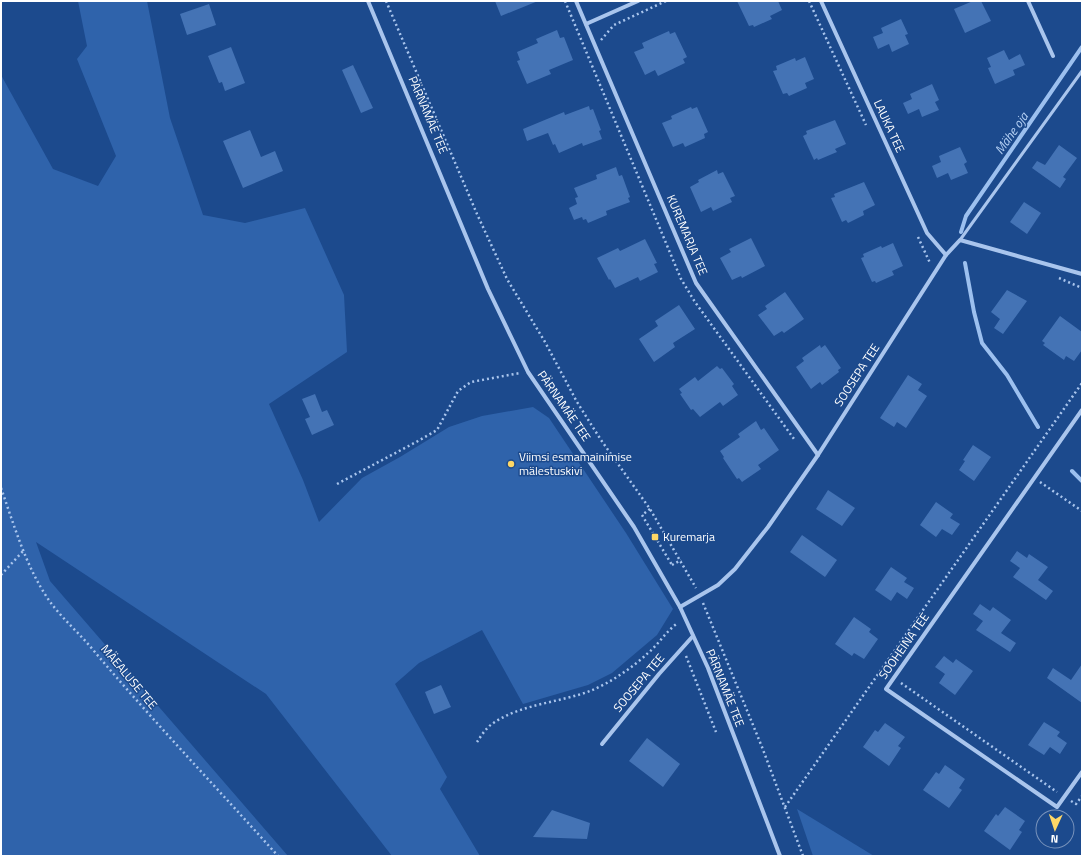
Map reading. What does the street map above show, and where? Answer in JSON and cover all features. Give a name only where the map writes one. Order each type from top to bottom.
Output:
[{"type":"street","name":"PÄRNAMÄE TEE","points":[[368,1],[488,289],[528,372],[634,527],[686,619],[708,668],[780,856]]},
{"type":"street","name":"KUREMARJA TEE","points":[[576,1],[696,283],[818,455]]},
{"type":"street","points":[[586,24],[638,1]]},
{"type":"street","name":"LAUKA TEE","points":[[821,1],[927,233],[946,255]]},
{"type":"street","points":[[1028,1],[1053,56]]},
{"type":"street","points":[[960,240],[1082,274]]},
{"type":"street","name":"SOOSEPA TEE","points":[[680,607],[718,584],[735,568],[768,527],[818,455],[946,255],[960,240]]},
{"type":"street","name":"SOOHEINA TEE","points":[[1064,797],[1057,807],[886,689],[1082,410]]},
{"type":"street","name":"SOOSEPA TEE","points":[[602,744],[659,674],[693,636]]},
{"type":"street","points":[[1064,797],[1082,772]]},
{"type":"lane","points":[[960,240],[1082,71]]},
{"type":"path","points":[[386,1],[477,214],[507,279],[545,342],[577,402],[601,440],[650,509],[700,595],[762,747],[803,856]]},
{"type":"path","points":[[584,48],[601,40],[614,25],[666,1]]},
{"type":"path","points":[[337,484],[437,430],[458,391],[471,382],[528,372]]},
{"type":"path","points":[[784,807],[1082,383]]},
{"type":"path","points":[[1022,469],[1082,511]]},
{"type":"path","name":"MÄEALUSE TEE","points":[[1,488],[24,550],[42,590],[53,606],[88,642],[137,702],[278,856]]},
{"type":"path","points":[[650,509],[642,515],[671,566],[681,560]]},
{"type":"path","points":[[1,575],[24,550]]},
{"type":"path","points":[[477,742],[491,724],[504,717],[524,709],[590,691],[619,675],[649,653],[671,628],[686,619]]},
{"type":"path","points":[[682,648],[716,732]]},
{"type":"path","points":[[880,669],[1064,797],[1076,804],[1082,796]]},
{"type":"shaded area","points":[[78,1],[147,1],[170,118],[203,215],[245,223],[305,208],[344,295],[347,352],[269,404],[303,480],[319,522],[362,478],[449,427],[482,416],[533,407],[549,418],[626,533],[673,609],[657,635],[612,673],[588,685],[523,704],[482,630],[419,663],[395,684],[447,777],[440,789],[480,856],[392,856],[266,694],[36,542],[50,581],[288,856],[1,856],[1,75],[53,169],[98,186],[116,156],[77,59],[87,46]]},
{"type":"shaded area","points":[[797,809],[874,856],[813,856]]},
{"type":"building","points":[[495,1],[538,1],[501,16]]},
{"type":"building","points":[[737,1],[778,1],[782,10],[770,16],[772,19],[754,27],[753,25],[749,26]]},
{"type":"building","points":[[973,1],[981,1],[991,21],[965,33],[954,9]]},
{"type":"building","points":[[209,4],[216,25],[187,35],[180,14]]},
{"type":"building","points":[[901,19],[908,34],[905,35],[909,44],[892,52],[889,44],[878,49],[873,37],[883,33],[881,28]]},
{"type":"building","points":[[557,30],[560,38],[564,37],[573,60],[549,70],[551,74],[527,84],[517,61],[520,60],[517,52],[538,43],[536,39]]},
{"type":"building","points":[[669,31],[670,34],[675,32],[687,57],[683,59],[685,63],[658,76],[655,70],[645,75],[634,52],[644,48],[642,43]]},
{"type":"building","points":[[231,47],[245,83],[225,91],[222,82],[219,83],[208,56]]},
{"type":"building","points":[[1004,50],[1009,60],[1020,54],[1025,65],[1013,70],[1015,75],[995,84],[988,68],[991,67],[987,58]]},
{"type":"building","points":[[805,57],[814,79],[805,83],[807,88],[789,96],[787,93],[783,94],[773,71],[777,70],[776,66],[795,58],[796,61]]},
{"type":"building","points":[[353,65],[373,108],[361,113],[342,70]]},
{"type":"building","points":[[932,84],[939,100],[935,102],[939,110],[922,117],[919,109],[908,114],[903,103],[912,99],[910,94]]},
{"type":"building","points":[[589,106],[590,110],[593,109],[601,130],[599,131],[602,139],[583,146],[582,143],[559,153],[555,144],[553,145],[548,133],[527,141],[523,129],[564,112],[565,115]]},
{"type":"building","points":[[691,107],[692,109],[697,107],[708,132],[704,134],[705,138],[685,147],[683,143],[673,147],[662,123],[672,119],[671,116]]},
{"type":"building","points":[[835,120],[846,144],[835,149],[837,152],[818,160],[817,158],[814,160],[803,136],[807,134],[806,131]]},
{"type":"building","points":[[250,130],[261,157],[275,151],[283,171],[243,188],[223,141]]},
{"type":"building","points":[[1059,145],[1077,158],[1063,177],[1066,179],[1060,188],[1032,168],[1037,161],[1045,165]]},
{"type":"building","points":[[960,147],[967,162],[964,164],[968,173],[951,180],[948,173],[937,178],[932,166],[941,162],[939,156]]},
{"type":"building","points":[[616,167],[619,176],[622,175],[630,197],[628,198],[630,202],[606,211],[607,215],[588,223],[586,219],[583,220],[582,217],[574,220],[569,208],[577,204],[575,198],[578,197],[574,188],[597,179],[596,175]]},
{"type":"building","points":[[717,170],[718,174],[723,172],[735,196],[730,198],[732,202],[713,211],[711,207],[701,212],[690,187],[699,182],[698,180]]},
{"type":"building","points":[[864,182],[875,205],[863,211],[864,215],[848,223],[846,220],[842,222],[831,198],[835,197],[834,194]]},
{"type":"building","points":[[1024,202],[1041,213],[1027,234],[1010,222]]},
{"type":"building","points":[[751,238],[765,266],[742,278],[741,276],[732,280],[720,258],[731,252],[729,249]]},
{"type":"building","points":[[645,239],[657,263],[654,264],[658,272],[640,281],[638,277],[615,288],[597,258],[618,248],[620,251]]},
{"type":"building","points":[[893,243],[903,266],[892,271],[894,275],[876,283],[875,281],[872,282],[861,258],[864,257],[863,254],[881,246],[882,248]]},
{"type":"building","points":[[1007,290],[1027,301],[1003,334],[994,328],[1000,319],[991,312]]},
{"type":"building","points":[[785,292],[804,319],[784,333],[782,331],[774,336],[758,315],[767,309],[765,306]]},
{"type":"building","points":[[679,305],[695,329],[673,343],[675,347],[654,362],[639,339],[658,326],[655,321]]},
{"type":"building","points":[[1060,316],[1082,332],[1082,350],[1074,361],[1066,356],[1064,360],[1043,345],[1045,343],[1042,341]]},
{"type":"building","points":[[820,345],[821,348],[825,345],[841,368],[838,370],[839,372],[822,385],[820,382],[811,389],[796,367],[804,361],[802,358]]},
{"type":"building","points":[[717,366],[720,369],[722,368],[734,384],[732,386],[738,395],[723,406],[720,402],[700,417],[693,409],[691,410],[680,394],[682,393],[679,389],[695,377],[698,381]]},
{"type":"building","points":[[908,375],[922,384],[918,390],[927,396],[906,428],[897,422],[894,427],[880,418]]},
{"type":"building","points":[[315,394],[322,412],[327,410],[334,425],[312,435],[305,419],[310,417],[302,399]]},
{"type":"building","points":[[756,421],[761,430],[764,428],[779,450],[758,465],[761,469],[742,482],[739,478],[737,479],[720,451],[740,437],[738,434]]},
{"type":"building","points":[[973,445],[991,457],[974,481],[959,470],[965,461],[963,460]]},
{"type":"building","points":[[828,490],[855,508],[842,526],[816,509]]},
{"type":"building","points":[[936,502],[953,514],[950,518],[960,524],[952,535],[942,529],[936,537],[920,525]]},
{"type":"building","points":[[802,535],[837,560],[825,577],[790,552]]},
{"type":"building","points":[[1017,551],[1027,558],[1029,554],[1048,567],[1038,580],[1053,591],[1046,600],[1013,577],[1020,568],[1010,561]]},
{"type":"building","points":[[891,567],[907,578],[904,582],[914,588],[907,599],[897,592],[891,601],[875,590]]},
{"type":"building","points":[[980,604],[990,611],[993,607],[1011,620],[1001,633],[1016,643],[1010,652],[976,630],[983,621],[973,614]]},
{"type":"building","points":[[854,617],[871,629],[869,632],[878,639],[864,659],[854,653],[852,656],[835,644]]},
{"type":"building","points":[[944,656],[953,663],[956,659],[973,671],[955,695],[939,683],[945,674],[935,667]]},
{"type":"building","points":[[1082,664],[1082,703],[1047,678],[1053,668],[1071,680]]},
{"type":"building","points":[[441,685],[451,707],[434,714],[425,692]]},
{"type":"building","points":[[1044,722],[1060,732],[1057,736],[1067,743],[1060,754],[1050,747],[1044,755],[1028,745]]},
{"type":"building","points":[[885,723],[905,737],[898,746],[901,748],[889,766],[863,747],[875,730],[878,732]]},
{"type":"building","points":[[647,738],[680,764],[663,787],[629,761]]},
{"type":"building","points":[[945,765],[965,779],[959,788],[962,790],[949,808],[923,790],[936,772],[939,774]]},
{"type":"building","points":[[1005,807],[1025,821],[1019,830],[1022,832],[1010,850],[984,831],[996,814],[998,816]]},
{"type":"building","points":[[552,810],[590,823],[587,839],[533,837]]},
{"type":"waterway","name":"Mähe oja","points":[[961,232],[966,216],[1082,47]]},
{"type":"waterway","name":"Mähe oja","points":[[965,263],[974,312],[982,343],[1007,375],[1038,427]]},
{"type":"waterway","name":"Mähe oja","points":[[1072,471],[1082,481]]},
{"type":"place","name":"Viimsi esmamainimise mälestuskivi","points":[[511,464]]},
{"type":"place","name":"Kuremarja","points":[[655,537]]}]
